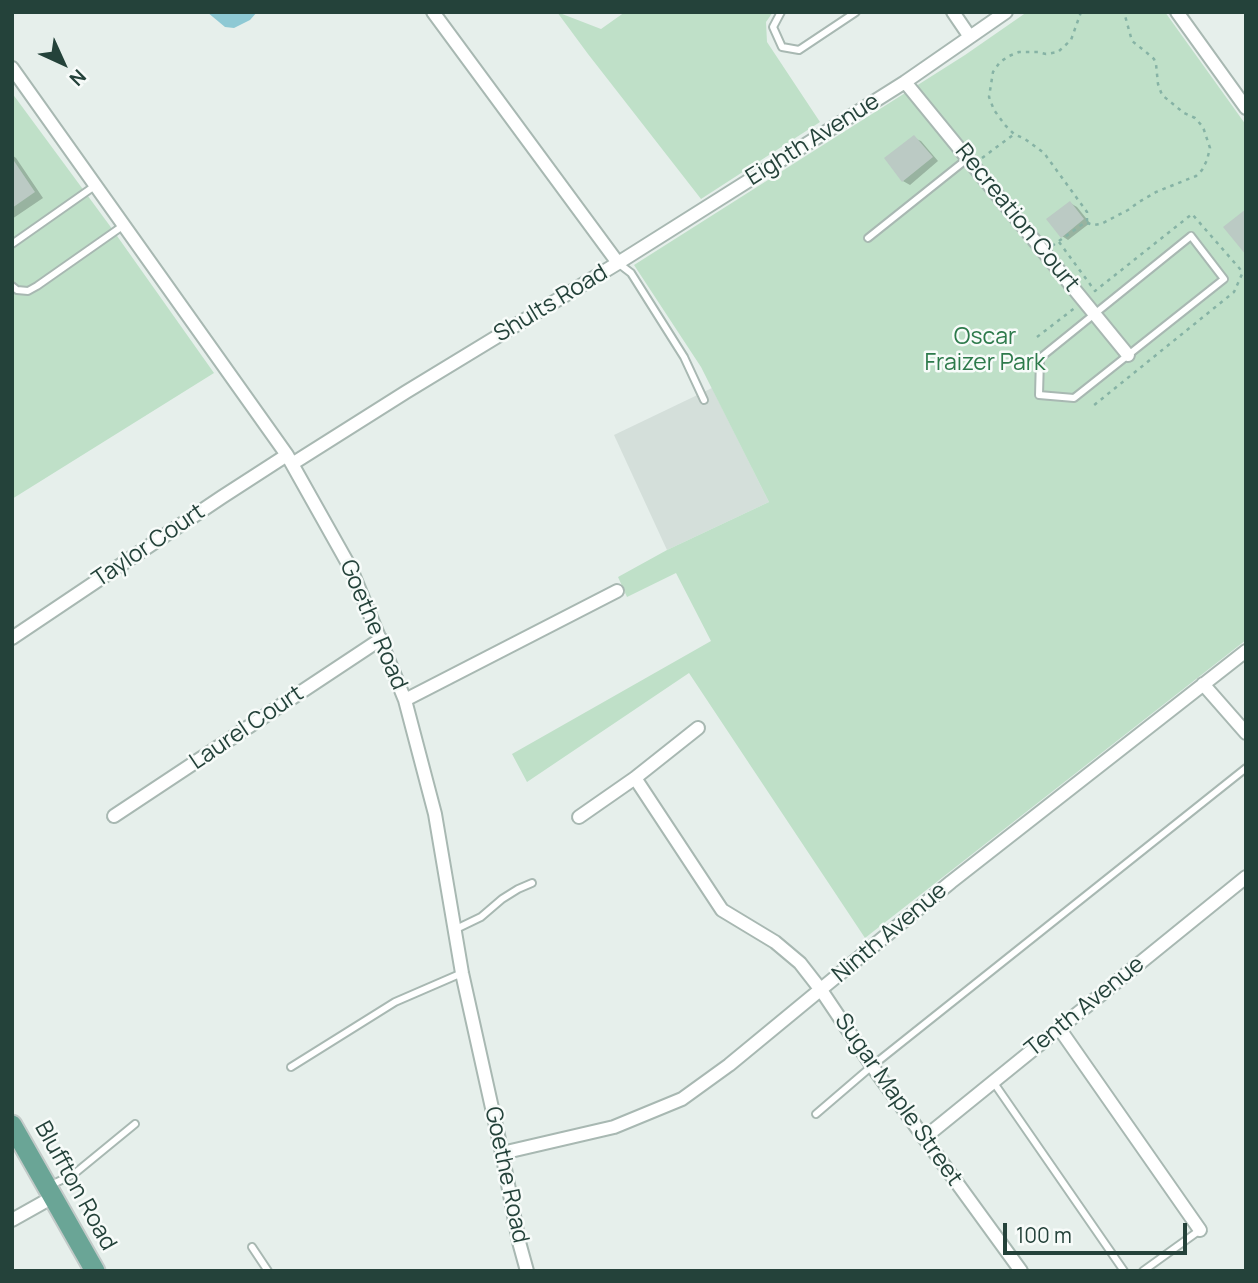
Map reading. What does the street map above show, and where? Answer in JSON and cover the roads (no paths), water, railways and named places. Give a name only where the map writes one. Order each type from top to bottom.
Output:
[{"type":"main road","name":"Bluffton Road","points":[[12,1125],[95,1271]]},
{"type":"street","name":"Shults Road","points":[[289,460],[406,393],[618,263],[433,12]]},
{"type":"street","points":[[953,12],[970,37]]},
{"type":"street","name":"Eighth Avenue","points":[[618,263],[905,82],[1006,12]]},
{"type":"street","points":[[1177,12],[1241,92],[1246,108]]},
{"type":"street","name":"Goethe Road","points":[[12,68],[289,460],[351,569],[381,639],[405,699],[435,814],[462,973],[527,1271]]},
{"type":"street","name":"Recreation Court","points":[[905,82],[1128,355]]},
{"type":"street","name":"Taylor Court","points":[[12,638],[222,496],[289,460]]},
{"type":"street","points":[[405,699],[617,591]]},
{"type":"street","name":"Laurel Court","points":[[114,816],[381,639]]},
{"type":"street","name":"Ninth Avenue","points":[[502,1153],[614,1127],[682,1099],[729,1065],[951,882],[1246,651]]},
{"type":"street","points":[[1203,684],[1246,733]]},
{"type":"street","points":[[579,817],[635,778],[698,727]]},
{"type":"street","name":"Sugar Maple Street","points":[[635,778],[722,910],[775,942],[800,963],[1021,1271]]},
{"type":"street","name":"Tenth Avenue","points":[[924,1138],[1246,877]]},
{"type":"street","points":[[1059,1028],[1200,1230]]},
{"type":"street","points":[[12,1220],[50,1192]]},
{"type":"lane","points":[[781,12],[773,27],[782,47],[799,50],[856,12]]},
{"type":"lane","points":[[868,238],[971,161]]},
{"type":"lane","points":[[12,244],[96,185]]},
{"type":"lane","points":[[12,286],[17,290],[28,291],[124,225]]},
{"type":"lane","points":[[1191,236],[1224,279],[1128,355],[1074,398],[1039,395],[1040,358],[1191,236]]},
{"type":"lane","points":[[618,263],[631,273],[684,357],[704,400]]},
{"type":"lane","points":[[816,1114],[872,1066],[1246,768]]},
{"type":"lane","points":[[454,930],[481,917],[502,899],[531,883]]},
{"type":"lane","points":[[291,1067],[396,1002],[462,973]]},
{"type":"lane","points":[[993,1082],[1125,1271]]},
{"type":"lane","points":[[50,1192],[135,1125]]},
{"type":"lane","points":[[1143,1271],[1200,1230]]},
{"type":"lane","points":[[252,1247],[268,1271]]},
{"type":"water","points":[[207,12],[257,12],[250,20],[234,28],[225,27]]},
{"type":"park label","name":"Oscar Fraizer Park","points":[[985,351]]}]
